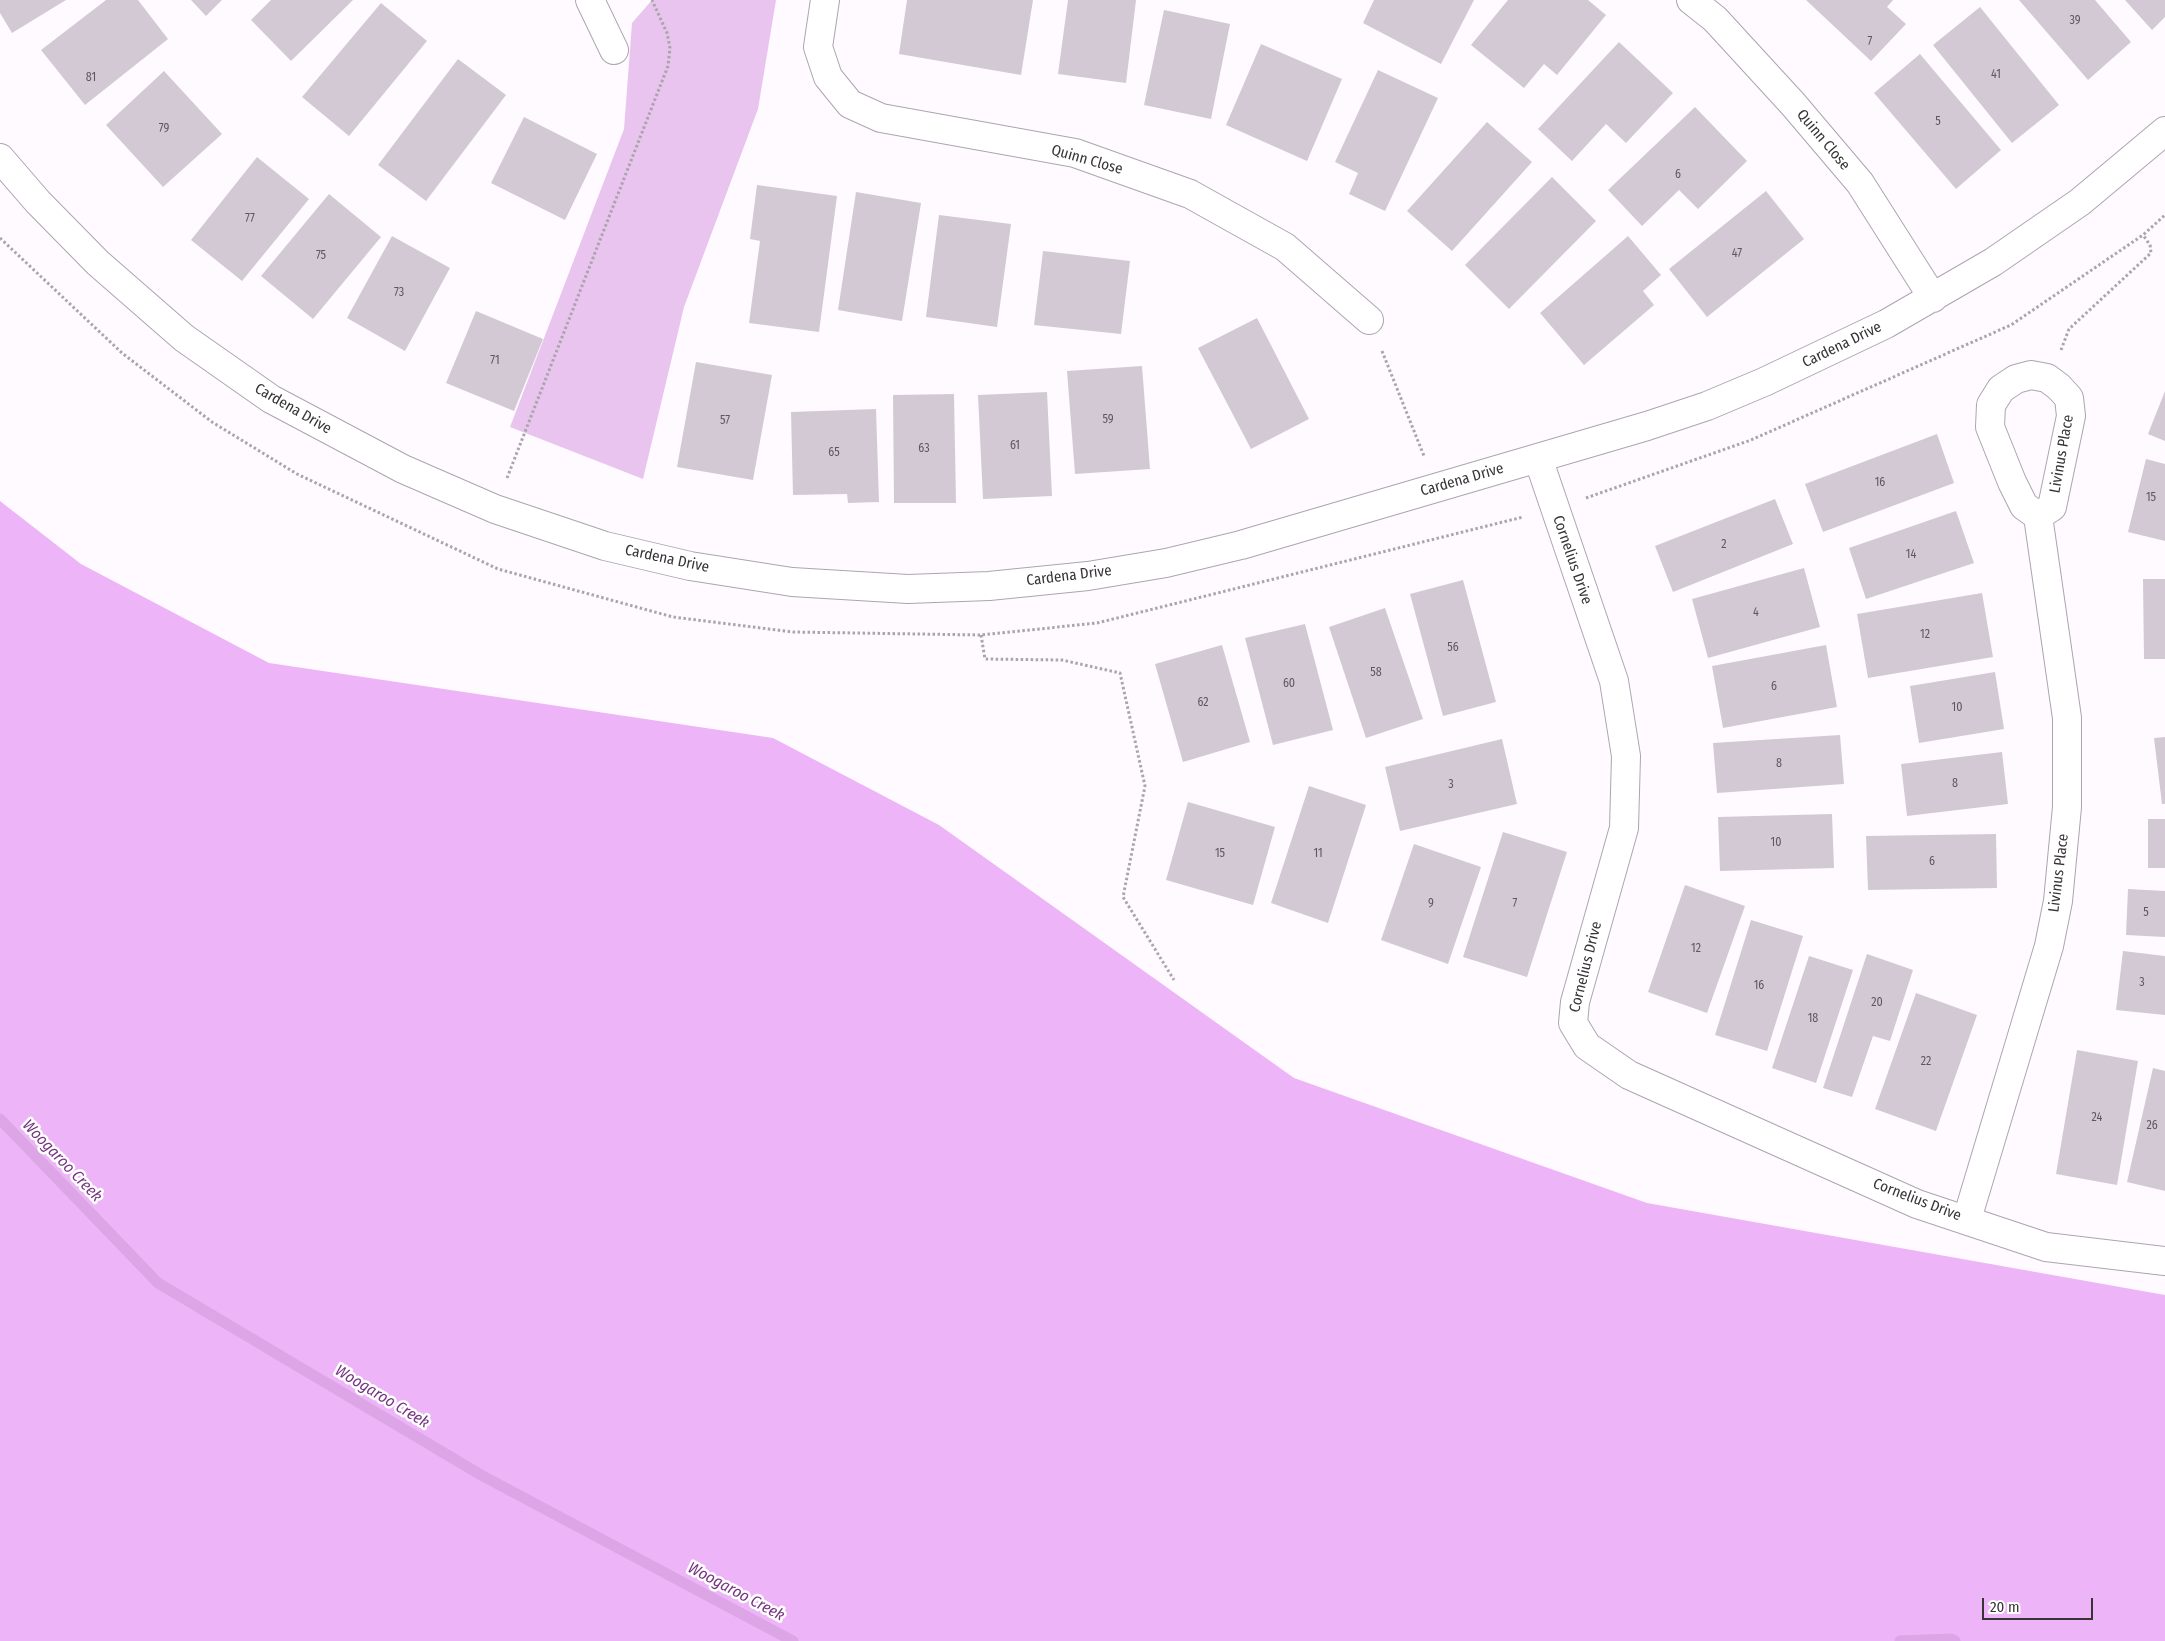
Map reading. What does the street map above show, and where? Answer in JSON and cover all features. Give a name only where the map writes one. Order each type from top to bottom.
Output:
[{"type":"street","points":[[590,0],[614,50]]},
{"type":"street","name":"Quinn Close","points":[[825,0],[818,48],[828,78],[850,104],[881,118],[1074,154],[1190,194],[1285,247],[1369,320]]},
{"type":"street","name":"Quinn Close","points":[[1691,0],[1715,19],[1786,97],[1860,183],[1933,298]]},
{"type":"street","name":"Cardena Drive","points":[[0,158],[38,202],[98,263],[184,338],[271,399],[403,469],[495,508],[606,546],[690,566],[792,582],[908,589],[998,585],[1088,576],[1166,562],[1241,544],[1538,458],[1647,426],[1723,399],[1764,382],[1869,332],[1933,298],[1993,262],[2080,202],[2165,131]]},
{"type":"street","name":"Livinus Place","points":[[1967,1219],[2049,946],[2058,901],[2067,807],[2067,718],[2038,516],[2024,506],[2012,482],[1990,427],[1991,405],[2001,389],[2016,379],[2031,375],[2047,378],[2059,387],[2069,398],[2071,416],[2052,507],[2038,516]]},
{"type":"street","name":"Cornelius Drive","points":[[1538,458],[1614,681],[1626,756],[1624,828],[1575,1002],[1573,1022],[1587,1046],[1629,1075],[1917,1204],[1967,1219],[2046,1247],[2165,1261]]},
{"type":"path","points":[[495,508],[668,66],[670,48],[667,33],[652,0]]},
{"type":"path","points":[[0,238],[122,353],[212,422],[297,474],[498,569],[673,617],[794,632],[981,635],[1097,623],[1554,509],[1751,440],[2011,325],[2143,235],[2165,215]]},
{"type":"path","points":[[1369,320],[1436,486]]},
{"type":"path","points":[[981,635],[985,659],[1062,660],[1120,673],[1145,786],[1123,897],[1174,980]]},
{"type":"shaded area","points":[[652,0],[776,0],[758,109],[684,307],[643,479],[510,427],[624,129],[632,23]]},
{"type":"shaded area","points":[[0,501],[81,564],[269,663],[773,738],[939,825],[1294,1078],[1647,1203],[2165,1295],[2165,1641],[0,1641]]},
{"type":"building","points":[[0,0],[66,0],[12,33],[0,13]]},
{"type":"building","points":[[106,0],[138,0],[168,39],[85,105],[41,50]]},
{"type":"building","points":[[191,0],[222,0],[206,16]]},
{"type":"building","points":[[271,0],[353,0],[291,61],[251,20]]},
{"type":"building","points":[[907,0],[1033,0],[1021,75],[899,54]]},
{"type":"building","points":[[1068,0],[1136,0],[1126,83],[1058,74]]},
{"type":"building","points":[[1374,0],[1474,0],[1441,64],[1363,23]]},
{"type":"building","points":[[1508,0],[1588,0],[1606,15],[1557,75],[1544,64],[1524,88],[1471,45]]},
{"type":"building","points":[[1806,0],[1893,0],[1887,7],[1906,24],[1871,61]]},
{"type":"building","points":[[2019,0],[2095,0],[2131,42],[2088,80]]},
{"type":"building","points":[[2125,0],[2165,0],[2165,17],[2152,30]]},
{"type":"building","points":[[381,3],[427,41],[349,136],[302,97]]},
{"type":"building","points":[[1980,7],[2059,105],[2012,143],[1933,45]]},
{"type":"building","points":[[1164,10],[1230,24],[1211,119],[1144,105]]},
{"type":"building","points":[[1619,42],[1673,93],[1626,143],[1606,124],[1572,161],[1538,129]]},
{"type":"building","points":[[1261,44],[1342,79],[1307,161],[1226,125]]},
{"type":"building","points":[[1920,54],[2001,150],[1956,189],[1874,93]]},
{"type":"building","points":[[458,59],[506,95],[426,201],[378,165]]},
{"type":"building","points":[[1378,70],[1438,98],[1385,211],[1349,194],[1358,173],[1335,162]]},
{"type":"building","points":[[164,71],[222,134],[163,187],[106,125]]},
{"type":"building","points":[[1695,107],[1747,161],[1698,209],[1679,190],[1642,226],[1608,190]]},
{"type":"building","points":[[524,117],[597,154],[565,220],[491,183]]},
{"type":"building","points":[[1487,122],[1532,162],[1452,251],[1407,211]]},
{"type":"building","points":[[257,157],[309,199],[242,281],[191,240]]},
{"type":"building","points":[[1552,177],[1596,221],[1509,309],[1465,265]]},
{"type":"building","points":[[757,185],[837,196],[819,332],[749,323],[760,241],[750,239]]},
{"type":"building","points":[[1766,191],[1804,239],[1707,317],[1669,269]]},
{"type":"building","points":[[856,192],[921,203],[902,321],[838,310]]},
{"type":"building","points":[[329,194],[381,237],[313,319],[261,276]]},
{"type":"building","points":[[939,215],[1011,224],[997,327],[926,317]]},
{"type":"building","points":[[392,236],[450,268],[405,351],[347,318]]},
{"type":"building","points":[[1628,236],[1661,275],[1643,291],[1654,305],[1584,365],[1540,313]]},
{"type":"building","points":[[1043,251],[1130,261],[1121,334],[1034,325]]},
{"type":"building","points":[[476,311],[543,339],[514,411],[446,383]]},
{"type":"building","points":[[1257,318],[1309,419],[1251,449],[1198,348]]},
{"type":"building","points":[[696,362],[772,375],[753,480],[677,467]]},
{"type":"building","points":[[1142,366],[1150,469],[1075,474],[1067,371]]},
{"type":"building","points":[[2165,391],[2165,441],[2148,434]]},
{"type":"building","points":[[1047,392],[1052,496],[983,499],[978,395]]},
{"type":"building","points":[[954,394],[956,503],[894,503],[893,395]]},
{"type":"building","points":[[876,409],[879,502],[848,503],[847,494],[793,495],[791,412]]},
{"type":"building","points":[[1937,434],[1954,483],[1823,532],[1805,484]]},
{"type":"building","points":[[2146,459],[2165,464],[2165,541],[2128,532]]},
{"type":"building","points":[[1775,499],[1793,544],[1673,592],[1655,546]]},
{"type":"building","points":[[1956,511],[1974,563],[1866,599],[1849,548]]},
{"type":"building","points":[[1804,568],[1820,627],[1708,658],[1692,599]]},
{"type":"building","points":[[2143,579],[2165,579],[2165,659],[2144,659]]},
{"type":"building","points":[[1463,580],[1496,702],[1443,716],[1410,594]]},
{"type":"building","points":[[1982,593],[1993,657],[1868,678],[1857,614]]},
{"type":"building","points":[[1385,608],[1423,719],[1366,738],[1329,627]]},
{"type":"building","points":[[1305,624],[1333,730],[1273,745],[1245,638]]},
{"type":"building","points":[[1222,645],[1250,742],[1183,762],[1155,664]]},
{"type":"building","points":[[1826,645],[1837,707],[1723,728],[1712,666]]},
{"type":"building","points":[[1995,672],[2004,729],[1919,743],[1910,686]]},
{"type":"building","points":[[1840,735],[1844,784],[1717,793],[1713,743]]},
{"type":"building","points":[[2165,737],[2165,804],[2162,804],[2154,738]]},
{"type":"building","points":[[1502,739],[1517,804],[1400,831],[1385,767]]},
{"type":"building","points":[[2002,752],[2008,804],[1907,816],[1901,764]]},
{"type":"building","points":[[1309,786],[1366,805],[1328,923],[1271,903]]},
{"type":"building","points":[[1188,802],[1275,827],[1253,905],[1166,880]]},
{"type":"building","points":[[1832,814],[1834,868],[1720,871],[1718,817]]},
{"type":"building","points":[[2148,819],[2165,819],[2165,868],[2148,868]]},
{"type":"building","points":[[1503,832],[1567,852],[1527,977],[1463,957]]},
{"type":"building","points":[[1996,834],[1997,888],[1868,890],[1866,836]]},
{"type":"building","points":[[1414,844],[1481,867],[1448,964],[1381,940]]},
{"type":"building","points":[[1685,885],[1745,906],[1707,1013],[1648,992]]},
{"type":"building","points":[[2128,889],[2165,891],[2165,937],[2126,935]]},
{"type":"building","points":[[1751,920],[1803,936],[1767,1051],[1715,1035]]},
{"type":"building","points":[[2123,951],[2165,956],[2165,1015],[2116,1010]]},
{"type":"building","points":[[1867,954],[1913,970],[1890,1041],[1873,1036],[1852,1097],[1823,1088]]},
{"type":"building","points":[[1809,956],[1853,970],[1816,1083],[1772,1068]]},
{"type":"building","points":[[1916,993],[1977,1015],[1936,1131],[1875,1109]]},
{"type":"building","points":[[2077,1050],[2138,1061],[2117,1185],[2056,1174]]},
{"type":"building","points":[[2153,1068],[2165,1071],[2165,1191],[2127,1182]]},
{"type":"waterway","name":"Woogaroo Creek","points":[[0,1119],[158,1283],[481,1475],[793,1641]]},
{"type":"waterway","name":"Woogaroo Creek","points":[[1900,1641],[1951,1639],[1955,1641]]}]
